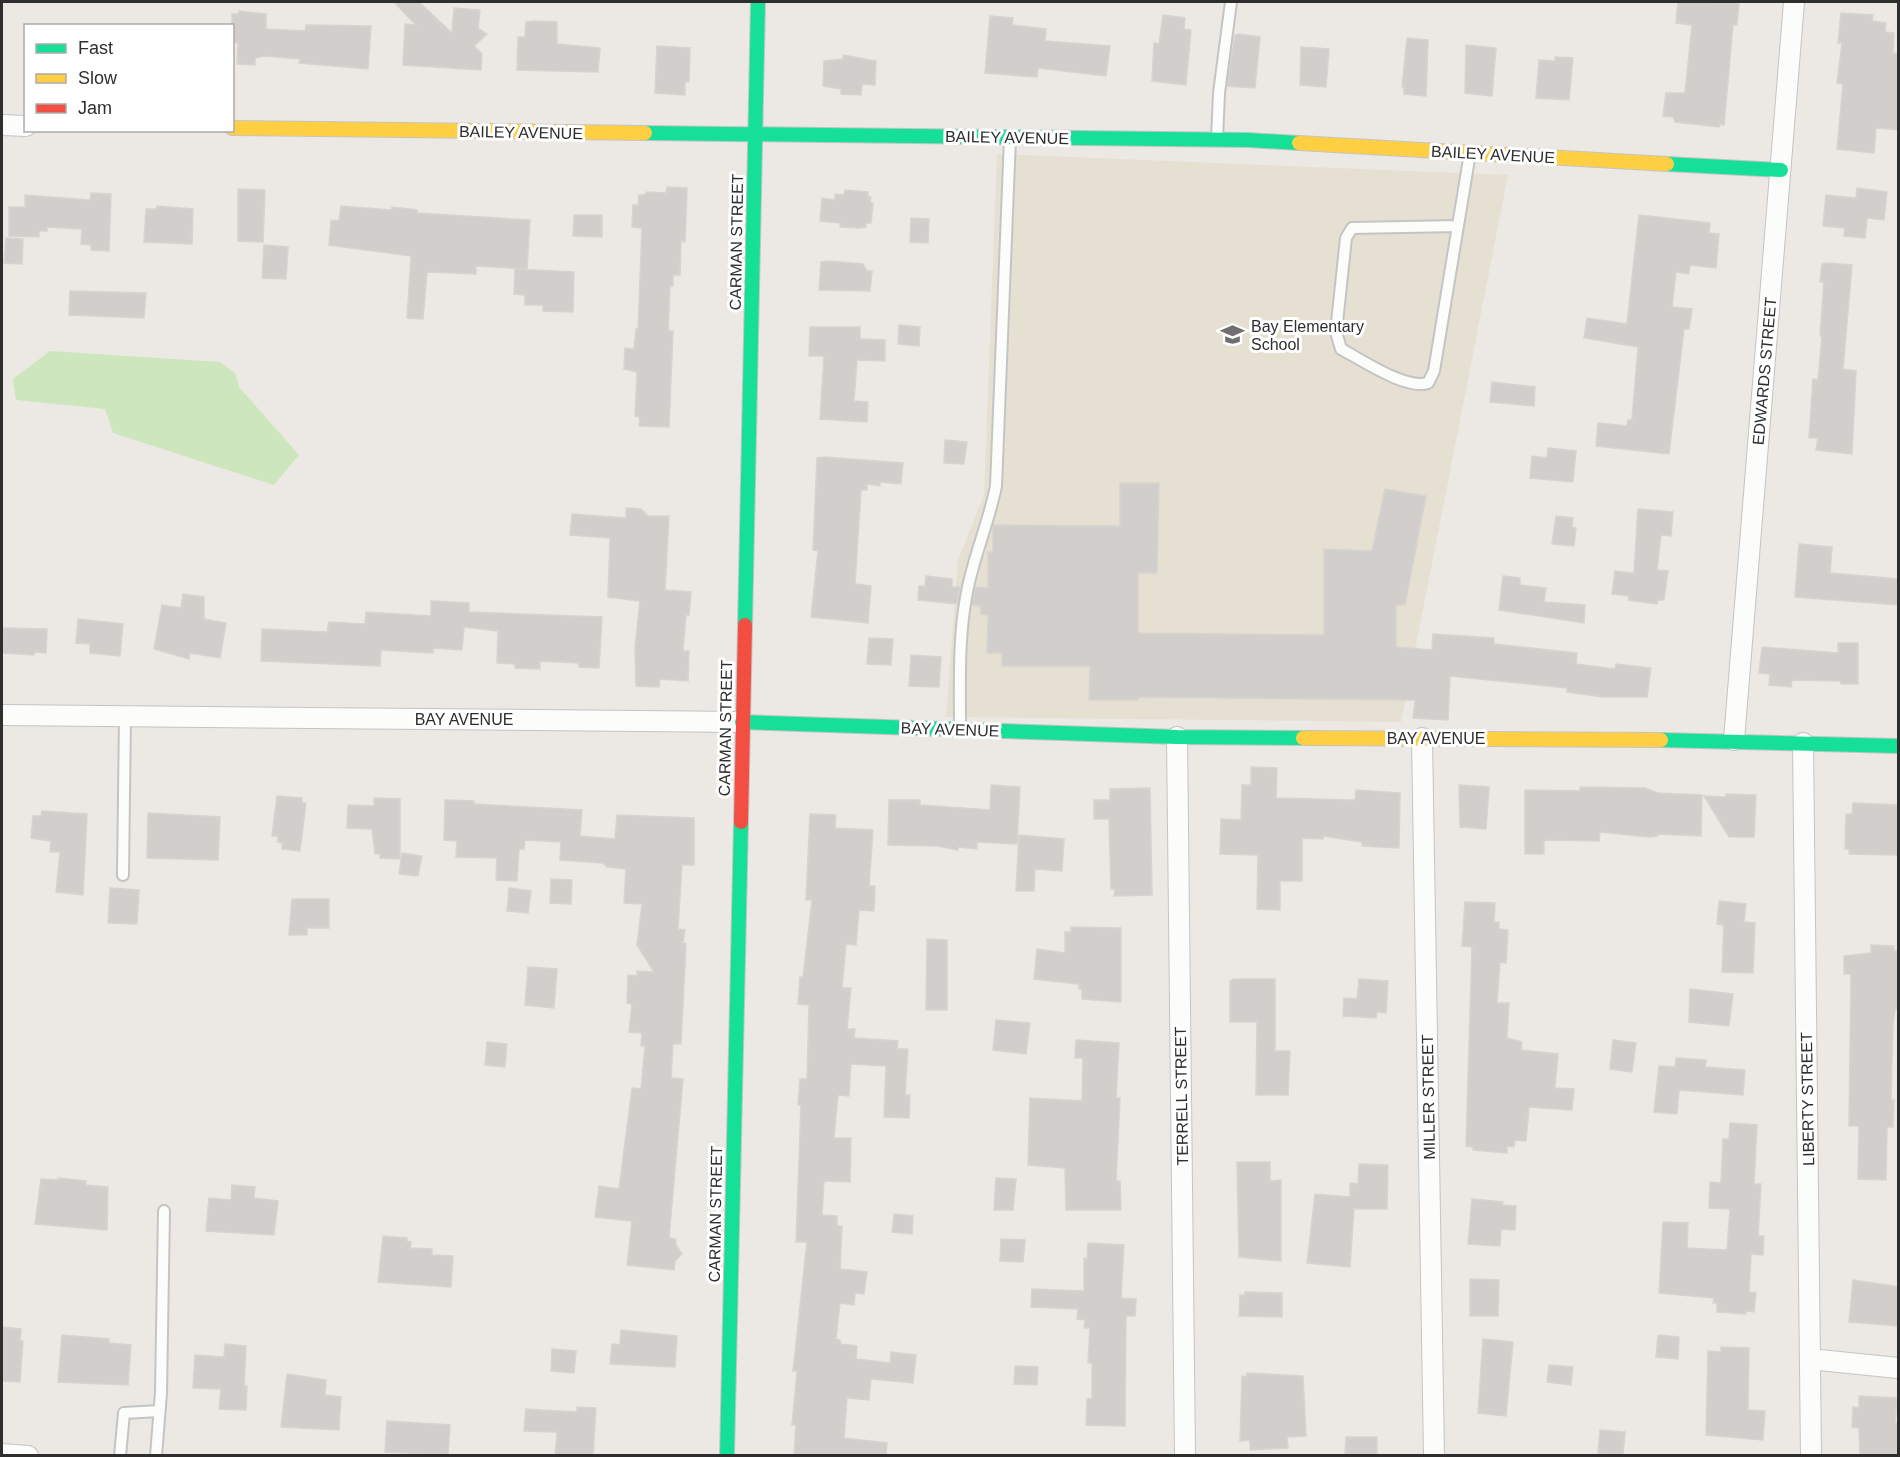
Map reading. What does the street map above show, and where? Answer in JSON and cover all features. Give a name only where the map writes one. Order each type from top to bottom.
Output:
[{"type":"street","name":"CARMAN STREET","points":[[727,1455],[758,2]]},
{"type":"street","name":"EDWARDS STREET","points":[[1734,741],[1794,2]]},
{"type":"street","points":[[2,125],[24,126]]},
{"type":"street","name":"BAILEY AVENUE","points":[[234,128],[1217,140],[1781,170]]},
{"type":"street","name":"BAY AVENUE","points":[[2,715],[742,722],[1177,737],[1734,741],[1899,746]]},
{"type":"street","name":"TERRELL STREET","points":[[1177,737],[1185,1455]]},
{"type":"street","name":"MILLER STREET","points":[[1422,738],[1434,1455]]},
{"type":"street","name":"LIBERTY STREET","points":[[1803,743],[1811,1455]]},
{"type":"street","points":[[1810,1359],[1899,1368]]},
{"type":"street","points":[[2,1454],[28,1455]]},
{"type":"lane","points":[[1217,140],[1218,93],[1231,2]]},
{"type":"lane","points":[[960,729],[962,617],[977,546],[991,511],[996,486],[1010,137]]},
{"type":"lane","points":[[1457,226],[1352,228],[1346,238],[1336,332],[1341,349],[1407,383],[1419,386],[1428,382],[1434,371],[1470,152]]},
{"type":"lane","points":[[123,875],[125,717]]},
{"type":"lane","points":[[156,1455],[164,1211]]},
{"type":"lane","points":[[120,1455],[124,1413],[159,1411]]},
{"type":"shaded area","name":"Bay Elementary School","points":[[997,154],[1508,175],[1401,722],[946,717],[958,560],[984,495]]},
{"type":"green space","points":[[50,351],[220,362],[235,373],[239,387],[299,455],[274,485],[113,433],[105,409],[16,400],[13,379]]},
{"type":"building","points":[[394,2],[419,2],[452,33],[454,8],[480,10],[478,28],[487,34],[474,46],[482,54],[481,70],[403,65],[405,24],[416,25]]},
{"type":"building","points":[[1678,2],[1739,3],[1737,25],[1733,25],[1724,125],[1720,124],[1719,127],[1675,122],[1673,117],[1663,116],[1666,93],[1685,93],[1692,25],[1676,23]]},
{"type":"building","points":[[239,11],[266,14],[266,29],[305,31],[306,25],[371,26],[368,69],[299,63],[300,59],[265,56],[255,58],[255,65],[237,64],[238,43],[234,43],[232,14],[238,14]]},
{"type":"building","points":[[1841,13],[1873,15],[1872,21],[1886,23],[1885,32],[1894,33],[1893,53],[1899,54],[1899,130],[1876,128],[1874,153],[1837,149],[1843,84],[1837,83],[1842,43],[1838,43]]},
{"type":"building","points":[[1163,15],[1185,18],[1184,29],[1191,30],[1186,85],[1152,81],[1154,43],[1159,44]]},
{"type":"building","points":[[990,16],[1013,18],[1012,25],[1046,29],[1045,41],[1110,46],[1106,76],[1038,68],[1037,77],[985,73]]},
{"type":"building","points":[[526,22],[557,22],[557,44],[600,48],[598,72],[517,70],[518,37],[525,37]]},
{"type":"building","points":[[1235,35],[1260,37],[1255,88],[1227,86]]},
{"type":"building","points":[[1407,38],[1428,40],[1426,96],[1404,94],[1404,87],[1402,87]]},
{"type":"building","points":[[1466,45],[1496,48],[1492,96],[1465,93]]},
{"type":"building","points":[[657,46],[690,48],[689,82],[685,82],[685,95],[655,93]]},
{"type":"building","points":[[1301,47],[1329,49],[1326,87],[1300,85]]},
{"type":"building","points":[[843,55],[876,61],[875,85],[862,84],[861,95],[841,94],[841,89],[823,86],[824,61],[843,59]]},
{"type":"building","points":[[1555,57],[1573,58],[1569,100],[1536,98],[1539,60],[1555,61]]},
{"type":"building","points":[[667,187],[687,188],[685,242],[681,241],[680,275],[673,275],[673,286],[670,286],[668,331],[673,331],[669,427],[639,426],[640,417],[635,416],[637,372],[624,369],[625,348],[634,349],[636,329],[638,329],[642,228],[632,227],[633,205],[638,205],[639,195],[647,192],[666,193]]},
{"type":"building","points":[[1857,188],[1887,192],[1884,220],[1867,218],[1865,238],[1844,236],[1845,228],[1823,226],[1826,195],[1856,198]]},
{"type":"building","points":[[238,189],[265,190],[263,242],[238,241]]},
{"type":"building","points":[[845,190],[868,192],[868,197],[871,197],[870,202],[873,203],[871,223],[866,223],[866,227],[840,227],[841,223],[820,221],[822,198],[835,200],[835,194],[844,195]]},
{"type":"building","points":[[91,193],[111,194],[109,251],[91,250],[91,245],[81,244],[82,229],[47,227],[47,231],[39,231],[39,237],[9,236],[9,207],[25,207],[25,195],[90,200]]},
{"type":"building","points":[[157,206],[193,209],[192,244],[144,242],[146,209],[157,209]]},
{"type":"building","points":[[341,206],[391,210],[392,207],[417,210],[417,213],[530,220],[527,269],[476,266],[476,274],[427,272],[423,319],[407,318],[411,256],[329,245],[331,220],[339,221]]},
{"type":"building","points":[[574,215],[602,215],[602,237],[573,236]]},
{"type":"building","points":[[1639,215],[1710,223],[1709,233],[1719,234],[1716,268],[1690,265],[1689,274],[1676,272],[1672,307],[1692,309],[1689,329],[1684,329],[1669,454],[1596,446],[1598,423],[1627,426],[1628,420],[1632,420],[1638,347],[1584,338],[1587,318],[1627,324]]},
{"type":"building","points":[[911,218],[929,219],[928,243],[910,242]]},
{"type":"building","points":[[6,238],[23,239],[22,264],[4,263]]},
{"type":"building","points":[[264,245],[288,247],[286,279],[262,278]]},
{"type":"building","points":[[821,262],[863,264],[867,271],[872,271],[870,291],[819,290]]},
{"type":"building","points":[[1822,264],[1852,265],[1843,369],[1856,371],[1852,454],[1816,450],[1818,438],[1809,438],[1813,379],[1818,380],[1822,336],[1820,336],[1824,282],[1820,282]]},
{"type":"building","points":[[515,269],[574,272],[573,312],[543,311],[543,305],[525,305],[525,295],[514,294]]},
{"type":"building","points":[[70,291],[146,293],[144,318],[69,315]]},
{"type":"building","points":[[899,325],[920,327],[919,346],[898,344]]},
{"type":"building","points":[[810,327],[860,327],[860,339],[885,340],[885,361],[857,360],[854,401],[868,402],[867,422],[820,419],[824,356],[809,356]]},
{"type":"building","points":[[1492,382],[1535,387],[1534,406],[1490,402]]},
{"type":"building","points":[[945,440],[967,442],[964,464],[944,463]]},
{"type":"building","points":[[1548,448],[1576,451],[1573,482],[1530,478],[1532,456],[1547,458]]},
{"type":"building","points":[[817,458],[903,463],[901,484],[880,482],[880,486],[867,484],[867,490],[861,490],[855,584],[871,586],[868,623],[811,617],[818,551],[813,550]]},
{"type":"building","points":[[1120,483],[1159,483],[1157,573],[1138,573],[1138,633],[1324,635],[1324,549],[1372,551],[1385,489],[1426,496],[1405,605],[1396,605],[1396,647],[1432,650],[1433,634],[1494,638],[1494,644],[1577,653],[1576,664],[1615,669],[1616,664],[1651,668],[1647,697],[1604,697],[1567,692],[1567,688],[1450,676],[1448,720],[1413,718],[1415,700],[1138,697],[1138,700],[1089,700],[1090,666],[1002,666],[1002,653],[987,653],[988,615],[981,614],[981,606],[972,605],[976,587],[988,588],[988,552],[993,552],[993,525],[1120,526]]},
{"type":"building","points":[[626,508],[641,509],[648,516],[669,516],[665,590],[691,592],[689,615],[686,615],[683,651],[689,651],[688,681],[660,679],[659,687],[636,686],[635,648],[640,601],[608,597],[610,538],[570,535],[572,514],[626,518]]},
{"type":"building","points":[[1638,509],[1673,512],[1671,536],[1661,535],[1657,570],[1668,571],[1664,600],[1658,600],[1657,604],[1628,600],[1629,596],[1612,594],[1615,571],[1634,573]]},
{"type":"building","points":[[1556,516],[1573,518],[1572,527],[1576,528],[1574,546],[1552,544]]},
{"type":"building","points":[[1799,544],[1832,547],[1830,573],[1899,579],[1899,605],[1795,597]]},
{"type":"building","points":[[926,576],[952,579],[952,587],[960,587],[957,604],[918,600],[919,586],[925,586]]},
{"type":"building","points":[[1503,576],[1520,578],[1520,585],[1546,588],[1544,602],[1585,605],[1584,623],[1499,610]]},
{"type":"building","points":[[183,594],[204,597],[204,619],[226,623],[220,658],[190,653],[189,659],[154,649],[162,605],[181,608]]},
{"type":"building","points":[[431,601],[469,603],[469,612],[602,617],[599,668],[579,667],[579,663],[540,661],[540,669],[515,668],[515,664],[497,663],[498,631],[464,627],[462,650],[433,648],[433,653],[381,650],[380,666],[261,661],[262,629],[327,632],[329,622],[365,624],[366,612],[431,616]]},
{"type":"building","points":[[78,619],[123,624],[120,656],[90,653],[90,644],[76,643]]},
{"type":"building","points":[[2,628],[47,629],[46,653],[35,652],[34,655],[2,653]]},
{"type":"building","points":[[869,638],[893,639],[891,665],[867,664]]},
{"type":"building","points":[[1838,643],[1858,643],[1858,684],[1841,684],[1840,681],[1792,680],[1791,687],[1769,685],[1770,674],[1759,673],[1762,647],[1838,653]]},
{"type":"building","points":[[911,655],[941,657],[939,687],[909,686]]},
{"type":"building","points":[[1251,767],[1277,768],[1276,798],[1355,800],[1356,790],[1400,793],[1399,848],[1362,846],[1362,842],[1323,836],[1323,839],[1302,838],[1302,881],[1280,881],[1280,910],[1257,909],[1258,855],[1220,854],[1221,819],[1241,820],[1242,785],[1251,785]]},
{"type":"building","points":[[991,785],[1020,787],[1017,844],[977,842],[977,849],[958,847],[958,850],[938,846],[888,845],[889,800],[920,800],[920,805],[990,810]]},
{"type":"building","points":[[1459,785],[1489,787],[1486,829],[1460,827]]},
{"type":"building","points":[[1580,787],[1645,788],[1658,793],[1702,795],[1701,836],[1657,834],[1657,836],[1649,837],[1600,832],[1599,841],[1544,840],[1544,854],[1525,854],[1525,790],[1580,791]]},
{"type":"building","points":[[1150,788],[1152,895],[1114,896],[1115,889],[1111,889],[1109,819],[1094,819],[1094,800],[1110,800],[1110,789]]},
{"type":"building","points":[[1726,794],[1756,795],[1754,837],[1729,837],[1704,796],[1726,797]]},
{"type":"building","points":[[277,796],[302,798],[302,803],[306,803],[300,851],[282,849],[282,843],[277,842],[278,836],[272,836]]},
{"type":"building","points":[[374,798],[400,799],[400,859],[380,858],[380,854],[375,854],[372,829],[347,828],[348,805],[374,806]]},
{"type":"building","points":[[445,800],[474,801],[474,804],[582,810],[580,836],[615,839],[617,815],[694,818],[694,865],[682,865],[678,929],[685,930],[683,943],[686,944],[681,1044],[673,1044],[671,1078],[683,1079],[669,1238],[676,1239],[676,1245],[682,1254],[675,1261],[674,1270],[627,1265],[632,1221],[595,1217],[599,1186],[619,1189],[632,1088],[641,1089],[645,1046],[641,1046],[642,1033],[629,1032],[632,1004],[627,1003],[628,975],[637,976],[637,971],[654,972],[637,945],[642,904],[624,903],[626,869],[607,867],[603,863],[560,860],[561,842],[525,840],[524,849],[519,849],[517,881],[496,880],[497,858],[456,857],[457,841],[444,840]]},
{"type":"building","points":[[1853,803],[1899,805],[1899,855],[1849,854],[1849,849],[1845,849],[1846,814],[1852,814]]},
{"type":"building","points":[[42,811],[87,814],[83,895],[56,892],[60,852],[50,852],[51,841],[31,838],[33,816],[41,816]]},
{"type":"building","points":[[148,813],[220,817],[218,860],[147,858]]},
{"type":"building","points":[[810,814],[836,815],[835,828],[873,830],[869,886],[875,886],[874,911],[859,910],[856,945],[846,944],[842,988],[851,988],[847,1029],[855,1029],[854,1038],[898,1041],[897,1049],[908,1049],[905,1095],[910,1095],[909,1118],[884,1117],[886,1066],[851,1064],[849,1096],[838,1095],[834,1138],[851,1138],[850,1182],[824,1181],[822,1215],[837,1216],[837,1226],[842,1226],[840,1269],[867,1272],[864,1294],[855,1293],[854,1305],[840,1303],[836,1339],[840,1340],[841,1344],[857,1346],[856,1359],[890,1363],[891,1352],[916,1355],[913,1383],[871,1379],[869,1400],[847,1398],[844,1438],[887,1443],[886,1455],[794,1455],[796,1425],[792,1425],[797,1371],[793,1371],[807,1242],[796,1242],[801,1105],[798,1105],[800,1079],[807,1079],[809,1005],[798,1004],[812,900],[806,900]]},
{"type":"building","points":[[1019,835],[1064,839],[1062,871],[1035,869],[1034,891],[1016,891]]},
{"type":"building","points":[[402,853],[422,856],[418,876],[399,874]]},
{"type":"building","points":[[551,879],[572,880],[571,904],[550,903]]},
{"type":"building","points":[[110,888],[139,890],[137,924],[108,923]]},
{"type":"building","points":[[509,888],[531,891],[528,913],[507,911]]},
{"type":"building","points":[[292,899],[329,899],[329,928],[307,928],[307,935],[289,935]]},
{"type":"building","points":[[1719,901],[1746,904],[1744,922],[1755,923],[1753,973],[1722,972],[1724,925],[1717,924]]},
{"type":"building","points":[[1465,902],[1495,903],[1494,922],[1499,922],[1499,929],[1508,930],[1506,963],[1500,962],[1497,1003],[1509,1003],[1507,1038],[1522,1042],[1521,1050],[1558,1054],[1555,1088],[1574,1089],[1572,1110],[1529,1107],[1526,1141],[1515,1140],[1514,1147],[1507,1146],[1507,1153],[1473,1150],[1473,1147],[1466,1146],[1472,947],[1462,946]]},
{"type":"building","points":[[1071,927],[1121,928],[1121,1002],[1082,999],[1082,989],[1079,989],[1079,984],[1034,979],[1037,949],[1065,953],[1065,932],[1071,932]]},
{"type":"building","points":[[927,939],[947,940],[947,1010],[926,1010]]},
{"type":"building","points":[[1871,945],[1894,946],[1894,951],[1899,951],[1899,1010],[1895,1009],[1893,1024],[1891,1100],[1894,1100],[1893,1127],[1887,1127],[1886,1180],[1858,1179],[1859,1126],[1849,1126],[1851,974],[1844,974],[1844,956],[1871,953]]},
{"type":"building","points":[[528,967],[557,969],[554,1008],[525,1005]]},
{"type":"building","points":[[1234,979],[1275,979],[1275,1051],[1290,1051],[1288,1095],[1256,1095],[1257,1022],[1230,1022],[1230,981]]},
{"type":"building","points":[[1359,979],[1388,981],[1386,1013],[1377,1012],[1376,1018],[1343,1016],[1344,998],[1357,999]]},
{"type":"building","points":[[1690,989],[1733,994],[1729,1026],[1689,1022]]},
{"type":"building","points":[[996,1020],[1030,1023],[1026,1054],[993,1050]]},
{"type":"building","points":[[1076,1040],[1119,1043],[1116,1098],[1120,1098],[1116,1181],[1120,1181],[1121,1210],[1066,1210],[1065,1168],[1028,1165],[1030,1098],[1082,1101],[1083,1058],[1075,1058]]},
{"type":"building","points":[[1613,1040],[1636,1043],[1632,1072],[1610,1069]]},
{"type":"building","points":[[487,1042],[507,1044],[505,1067],[485,1065]]},
{"type":"building","points":[[1676,1058],[1706,1060],[1705,1067],[1745,1070],[1743,1095],[1679,1090],[1677,1114],[1654,1112],[1659,1066],[1675,1067]]},
{"type":"building","points":[[1730,1123],[1757,1125],[1754,1184],[1761,1184],[1758,1236],[1764,1236],[1763,1255],[1751,1254],[1749,1292],[1756,1293],[1754,1312],[1746,1311],[1746,1314],[1717,1312],[1717,1303],[1713,1303],[1714,1298],[1659,1293],[1663,1222],[1688,1223],[1687,1248],[1727,1250],[1730,1209],[1709,1208],[1710,1182],[1721,1183],[1723,1139],[1729,1139]]},
{"type":"building","points":[[1237,1162],[1270,1162],[1270,1181],[1281,1180],[1281,1261],[1239,1257]]},
{"type":"building","points":[[1359,1164],[1388,1165],[1387,1209],[1354,1209],[1350,1267],[1307,1263],[1315,1194],[1350,1197],[1350,1183],[1358,1184]]},
{"type":"building","points":[[58,1178],[86,1181],[86,1185],[108,1187],[107,1230],[35,1224],[41,1179],[58,1180]]},
{"type":"building","points":[[996,1178],[1016,1179],[1013,1210],[994,1210]]},
{"type":"building","points":[[232,1185],[255,1187],[254,1198],[278,1201],[274,1235],[206,1231],[209,1198],[231,1200]]},
{"type":"building","points":[[1472,1199],[1503,1202],[1502,1205],[1516,1206],[1515,1230],[1501,1229],[1500,1246],[1468,1244]]},
{"type":"building","points":[[894,1214],[913,1216],[912,1234],[892,1232]]},
{"type":"building","points":[[383,1236],[407,1238],[407,1241],[411,1242],[410,1248],[432,1249],[432,1255],[453,1256],[451,1287],[378,1282]]},
{"type":"building","points":[[1001,1239],[1025,1240],[1023,1262],[1000,1261]]},
{"type":"building","points":[[1088,1243],[1124,1245],[1121,1298],[1136,1299],[1135,1316],[1126,1316],[1125,1426],[1086,1425],[1087,1399],[1092,1399],[1092,1363],[1088,1363],[1090,1328],[1084,1328],[1085,1320],[1077,1319],[1078,1309],[1031,1307],[1032,1289],[1084,1291],[1084,1258],[1087,1259]]},
{"type":"building","points":[[1470,1279],[1499,1280],[1498,1316],[1470,1316]]},
{"type":"building","points":[[1853,1280],[1899,1287],[1899,1326],[1849,1322]]},
{"type":"building","points":[[1245,1292],[1282,1293],[1282,1317],[1239,1316],[1240,1295],[1245,1295]]},
{"type":"building","points":[[2,1327],[21,1329],[20,1341],[23,1341],[20,1382],[2,1381]]},
{"type":"building","points":[[621,1330],[677,1336],[675,1367],[610,1364],[612,1344],[620,1345]]},
{"type":"building","points":[[62,1335],[109,1339],[109,1343],[131,1345],[128,1385],[58,1382]]},
{"type":"building","points":[[1658,1335],[1679,1337],[1678,1359],[1656,1357]]},
{"type":"building","points":[[1483,1339],[1513,1342],[1506,1416],[1478,1413]]},
{"type":"building","points":[[225,1344],[246,1346],[244,1386],[247,1386],[246,1410],[219,1409],[221,1389],[193,1388],[195,1355],[224,1357]]},
{"type":"building","points":[[1721,1347],[1749,1348],[1748,1410],[1765,1411],[1763,1440],[1706,1435],[1708,1351],[1721,1352]]},
{"type":"building","points":[[552,1349],[576,1351],[574,1373],[551,1371]]},
{"type":"building","points":[[1549,1365],[1573,1367],[1571,1385],[1547,1382]]},
{"type":"building","points":[[1015,1366],[1038,1367],[1037,1385],[1014,1384]]},
{"type":"building","points":[[1247,1373],[1303,1376],[1306,1436],[1287,1437],[1288,1448],[1250,1450],[1250,1440],[1240,1441],[1242,1376],[1246,1377]]},
{"type":"building","points":[[287,1374],[326,1380],[325,1395],[341,1397],[339,1430],[281,1427]]},
{"type":"building","points":[[1859,1396],[1897,1398],[1895,1423],[1899,1423],[1899,1455],[1860,1455],[1859,1428],[1852,1427],[1853,1407],[1859,1408]]},
{"type":"building","points":[[577,1407],[596,1408],[593,1455],[555,1455],[557,1432],[524,1431],[526,1409],[577,1412]]},
{"type":"building","points":[[387,1421],[450,1425],[448,1455],[385,1452]]},
{"type":"building","points":[[1600,1430],[1625,1432],[1623,1455],[1598,1453]]},
{"type":"building","points":[[1346,1437],[1377,1437],[1377,1455],[1345,1455]]},
{"type":"traffic: fast","points":[[745,625],[758,2]]},
{"type":"traffic: fast","points":[[645,133],[1248,140],[1299,143]]},
{"type":"traffic: fast","points":[[1667,164],[1781,170]]},
{"type":"traffic: fast","points":[[742,722],[1177,737],[1303,738]]},
{"type":"traffic: fast","points":[[1661,740],[1898,746]]},
{"type":"traffic: fast","points":[[727,1456],[741,822]]},
{"type":"traffic: slow","points":[[234,128],[645,133]]},
{"type":"traffic: slow","points":[[1299,143],[1667,164]]},
{"type":"traffic: slow","points":[[1303,738],[1661,740]]},
{"type":"traffic: jam","points":[[741,822],[745,625]]},
{"type":"place","name":"Bay Elementary School","points":[[1233,335]]}]
